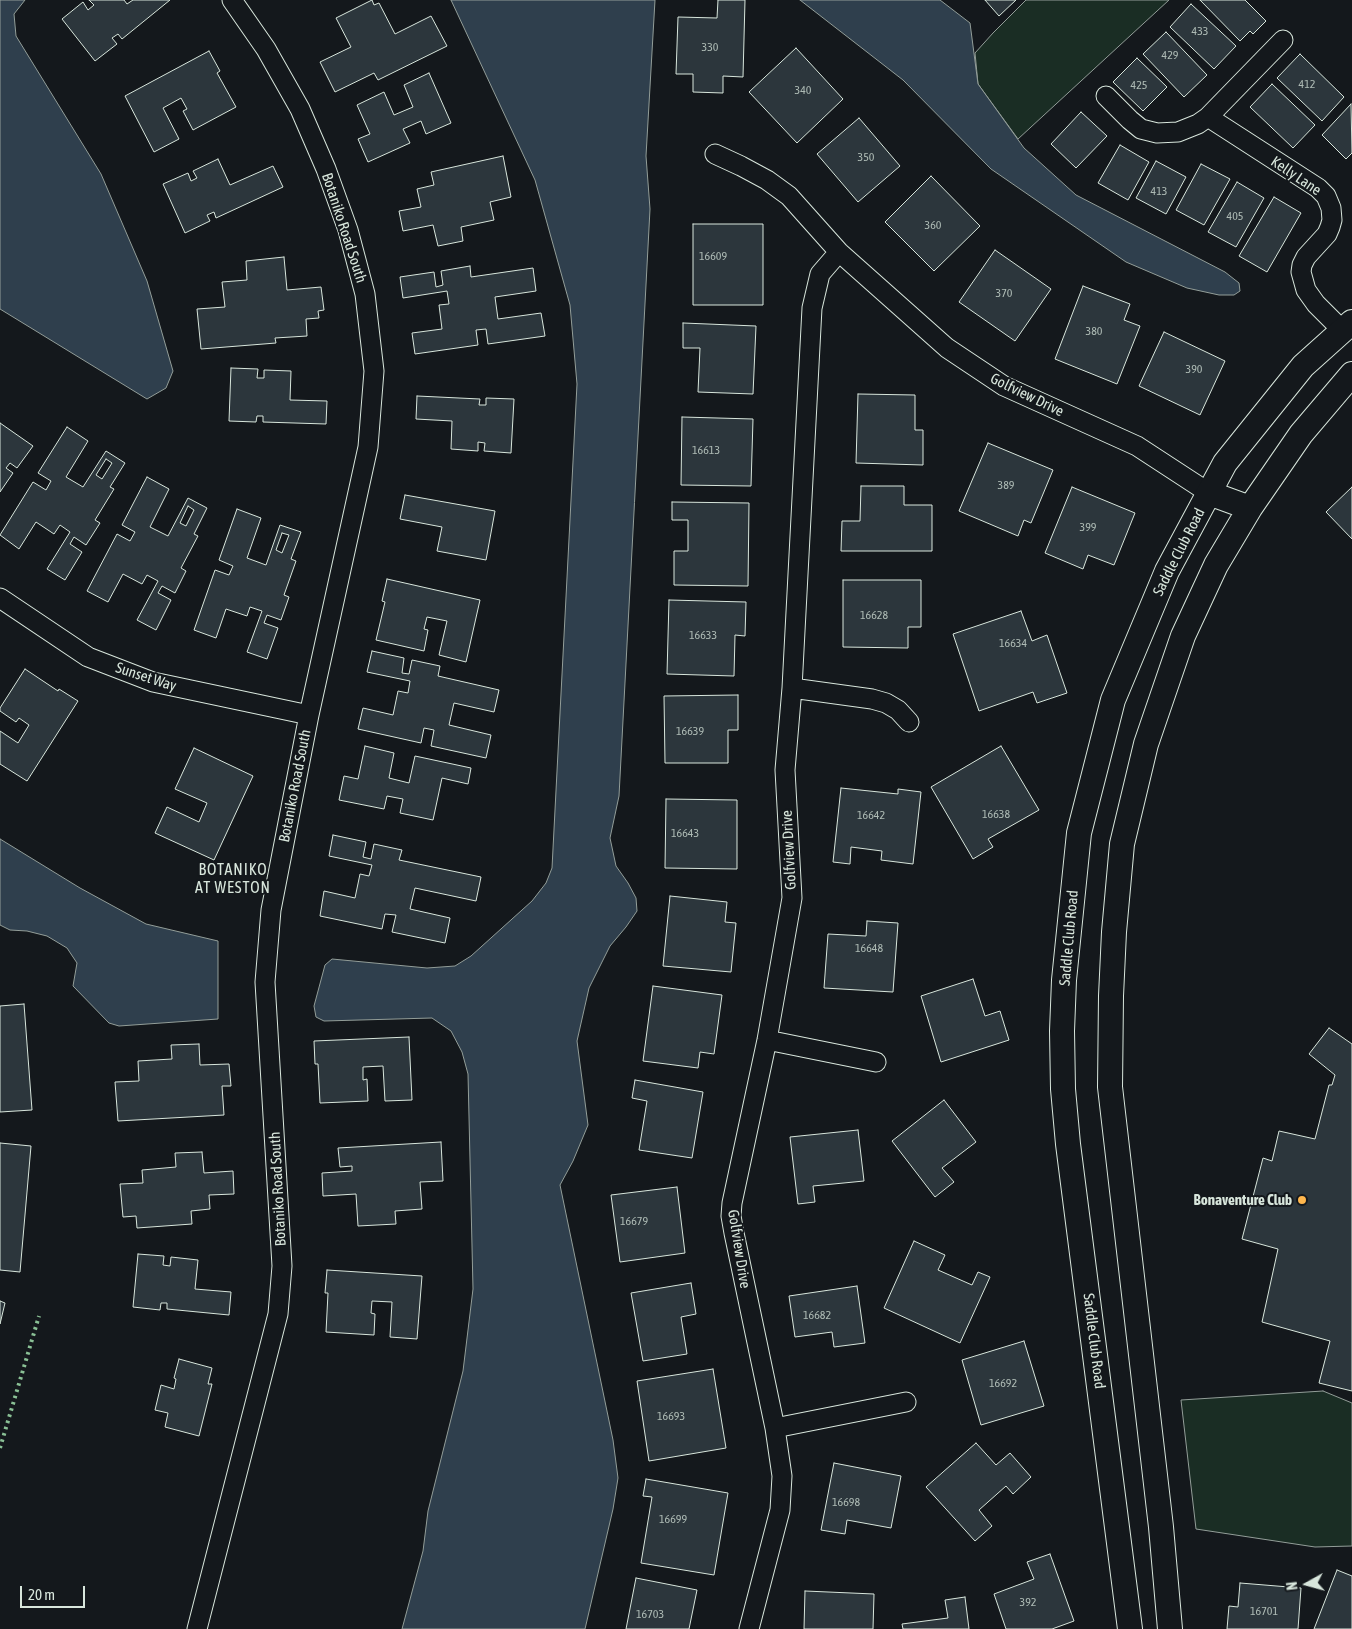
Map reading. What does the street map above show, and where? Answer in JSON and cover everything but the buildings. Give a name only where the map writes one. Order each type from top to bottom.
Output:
[{"type":"street","name":"Botaniko Road South","points":[[197,1629],[278,1314],[282,1266],[265,982],[271,910],[308,715],[368,447],[374,371],[365,294],[348,230],[326,168],[300,109],[276,66],[232,0]]},
{"type":"street","points":[[1106,96],[1130,120],[1149,132],[1168,134],[1178,132],[1198,124],[1208,117],[1283,40]]},
{"type":"street","name":"Kelly Lane","points":[[1208,117],[1318,188],[1326,196],[1331,208],[1332,220],[1330,227],[1327,234],[1306,257],[1301,272],[1306,290],[1313,300],[1347,326]]},
{"type":"street","name":"Golfview Drive","points":[[715,154],[767,180],[788,196],[838,252],[947,348],[1004,386],[1137,446],[1209,493]]},
{"type":"street","name":"Golfview Drive","points":[[749,1629],[780,1510],[782,1476],[775,1428],[731,1216],[734,1190],[767,1040],[792,898],[785,770],[792,688],[812,308],[820,274],[838,252]]},
{"type":"street","name":"Saddle Club Road","points":[[1130,1629],[1068,1144],[1062,1060],[1064,980],[1079,833],[1113,700],[1167,571],[1225,464],[1303,366],[1347,326]]},
{"type":"street","points":[[1170,1629],[1160,1518],[1113,1116],[1110,1058],[1114,932],[1122,844],[1146,744],[1183,636],[1216,565],[1250,508],[1301,434],[1352,374]]},
{"type":"street","points":[[1209,493],[1250,508]]},
{"type":"street","name":"Sunset Way","points":[[0,598],[88,657],[152,682],[308,715]]},
{"type":"street","points":[[792,688],[872,699],[886,703],[898,710],[909,722]]},
{"type":"street","points":[[767,1040],[876,1062]]},
{"type":"street","points":[[775,1428],[906,1402]]},
{"type":"green space","points":[[1026,0],[1169,0],[1018,139],[978,84],[975,53]]},
{"type":"green space","points":[[1323,1391],[1352,1403],[1352,1546],[1315,1547],[1196,1529],[1181,1400]]},
{"type":"water","points":[[0,0],[25,0],[14,14],[16,36],[101,174],[147,281],[173,371],[166,388],[147,399],[0,309]]},
{"type":"water","points":[[451,0],[655,0],[646,156],[650,209],[619,796],[610,838],[616,866],[636,898],[637,911],[610,946],[589,988],[577,1041],[588,1125],[573,1161],[560,1185],[613,1440],[618,1478],[613,1509],[585,1629],[402,1629],[423,1551],[428,1511],[463,1371],[473,1289],[468,1074],[462,1052],[451,1031],[432,1018],[324,1021],[316,1017],[314,1006],[325,965],[332,959],[427,968],[455,966],[471,956],[532,901],[546,883],[552,868],[577,384],[570,305],[535,180]]},
{"type":"water","points":[[800,0],[940,0],[970,23],[978,84],[1024,148],[1076,195],[1225,272],[1239,283],[1240,291],[1234,295],[1219,295],[1187,288],[1126,262],[991,169],[903,80]]},
{"type":"water","points":[[0,839],[80,888],[146,924],[218,941],[218,1019],[119,1026],[109,1023],[73,986],[77,963],[67,948],[47,936],[27,931],[10,930],[0,925]]},
{"type":"hedge","points":[[0,1448],[39,1316]]},
{"type":"place","name":"Bonaventure Club","points":[[1302,1200]]},
{"type":"district","name":"BOTANIKO AT WESTON","points":[[233,879]]}]
